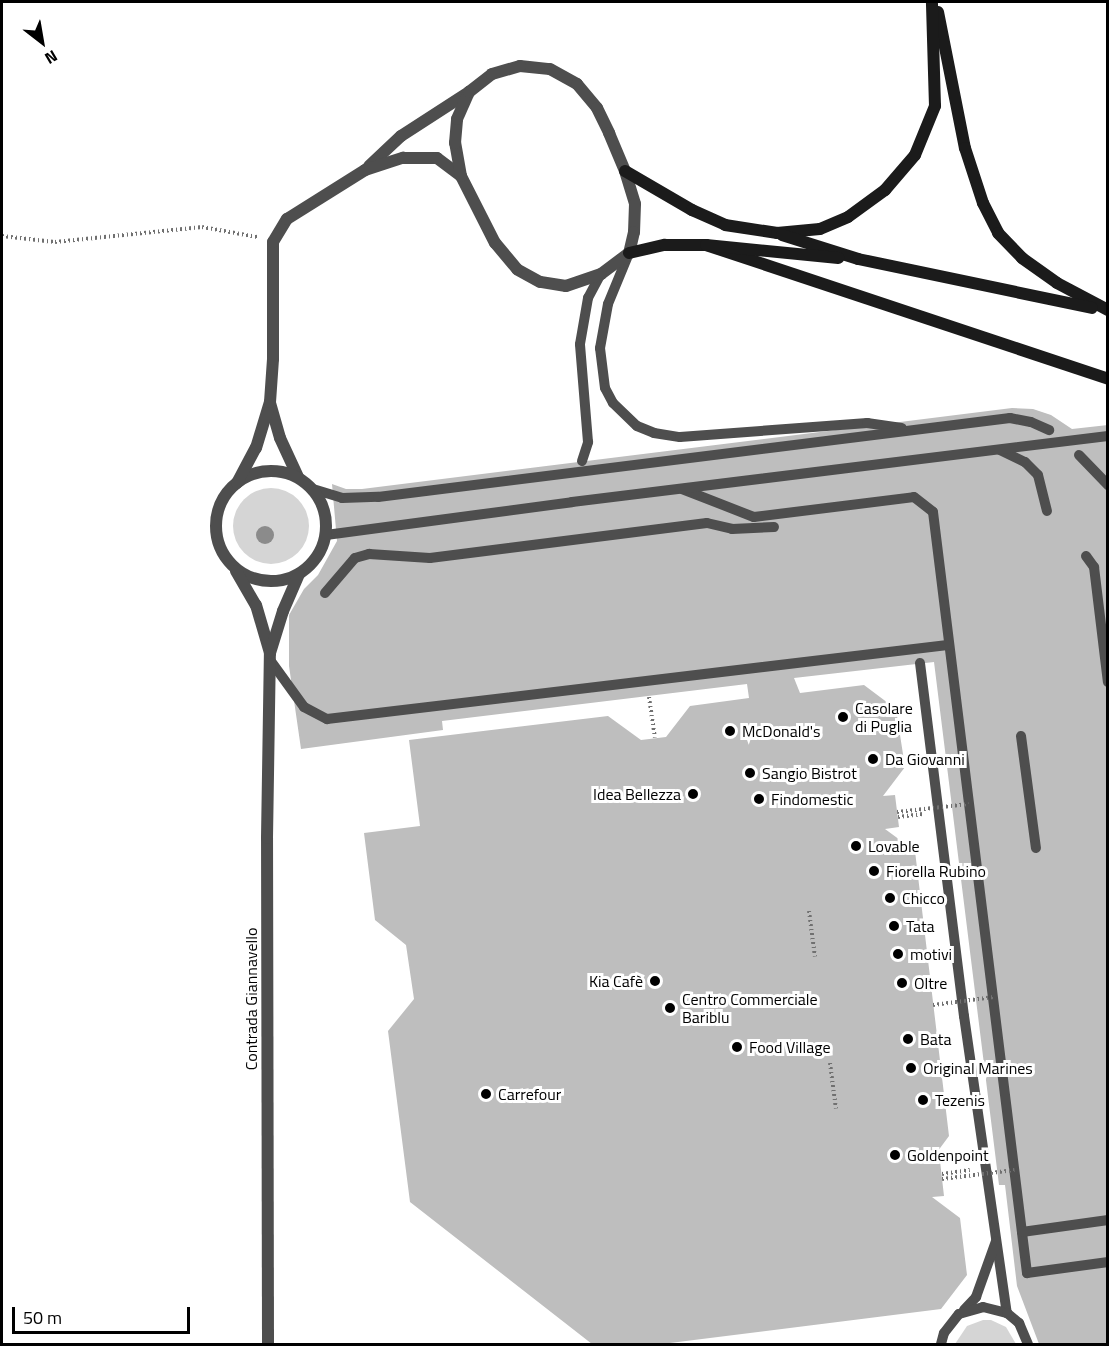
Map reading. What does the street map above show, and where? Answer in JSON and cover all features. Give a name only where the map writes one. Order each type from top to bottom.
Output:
[{"type":"main road","points":[[777,233],[820,229],[848,217],[885,190],[915,155],[935,106],[934,2]]},
{"type":"main road","points":[[934,2],[965,148],[983,203],[998,233],[1022,258],[1077,296],[1107,311]]},
{"type":"main road","points":[[625,171],[692,210],[725,225],[777,233],[858,259],[1107,311]]},
{"type":"main road","points":[[629,253],[665,244],[706,245],[858,259]]},
{"type":"main road","points":[[706,245],[1107,379]]},
{"type":"street","points":[[270,657],[256,605],[223,552],[217,538],[216,522],[227,494],[237,483],[256,448],[270,402],[273,359],[273,242],[287,219],[365,170],[401,136],[469,92],[492,74],[520,66],[550,69],[577,84],[597,108],[625,171],[635,204],[634,232],[629,253],[601,274],[566,286],[540,282],[517,269],[495,243],[461,176],[455,143],[457,119],[469,92]]},
{"type":"street","points":[[365,170],[403,158],[418,156],[436,158],[461,176]]},
{"type":"street","points":[[270,402],[280,438],[298,477]]},
{"type":"street","points":[[237,483],[256,473],[278,471],[298,477],[313,489],[325,510],[326,534],[317,557],[299,574],[283,611],[270,657]]},
{"type":"street","points":[[232,565],[252,578],[276,581],[299,574]]},
{"type":"street","name":"Contrada Giannavello","points":[[268,1344],[267,838],[270,657]]},
{"type":"lane","points":[[629,253],[608,304],[600,348],[605,388],[613,404],[637,426],[654,433],[680,436],[867,423],[917,431]]},
{"type":"lane","points":[[582,461],[588,442],[580,344],[588,298],[601,274]]},
{"type":"lane","points":[[313,489],[342,498],[378,497],[1010,418],[1031,422],[1049,430]]},
{"type":"lane","points":[[326,534],[1107,436]]},
{"type":"lane","points":[[1000,449],[1024,462],[1038,475],[1047,511]]},
{"type":"lane","points":[[1078,455],[1106,484]]},
{"type":"lane","points":[[682,489],[754,517],[914,496],[933,512],[1027,1273],[1107,1262]]},
{"type":"lane","points":[[325,593],[355,558],[369,554],[430,558],[707,523],[732,530],[774,527]]},
{"type":"lane","points":[[1086,556],[1094,567],[1107,682]]},
{"type":"lane","points":[[270,657],[304,707],[327,719],[948,645]]},
{"type":"lane","points":[[920,663],[986,1168],[1008,1313]]},
{"type":"lane","points":[[1021,736],[1036,848]]},
{"type":"lane","points":[[1022,1232],[1107,1220]]},
{"type":"lane","points":[[941,1344],[944,1333],[976,1297],[996,1241]]},
{"type":"lane","points":[[959,1314],[983,1307],[1008,1313],[1019,1323],[1028,1344]]},
{"type":"path","points":[[2,236],[55,242],[202,227],[247,233],[273,242]]},
{"type":"path","points":[[647,681],[655,738]]},
{"type":"path","points":[[939,812],[897,814],[969,804]]},
{"type":"path","points":[[809,911],[815,957]]},
{"type":"path","points":[[933,1005],[993,997]]},
{"type":"path","points":[[830,1063],[836,1109]]},
{"type":"path","points":[[986,1168],[942,1176],[1014,1170]]},
{"type":"shaded area","points":[[264,488],[278,488],[292,494],[303,505],[309,519],[306,541],[298,553],[278,564],[264,564],[250,558],[239,547],[233,533],[233,519],[239,505],[250,494]]},
{"type":"shaded area","points":[[983,1320],[991,1320],[1006,1327],[1016,1344],[955,1344],[967,1326]]},
{"type":"building","points":[[1012,408],[1033,409],[1051,415],[1072,429],[1108,425],[1108,1344],[1039,1344],[1017,1286],[1005,1185],[999,1185],[934,662],[794,678],[800,693],[864,685],[896,709],[905,767],[883,796],[895,795],[899,827],[885,829],[915,851],[949,1136],[929,1163],[940,1161],[944,1196],[932,1197],[960,1218],[967,1275],[941,1309],[662,1344],[592,1344],[410,1202],[388,1031],[414,999],[406,945],[375,920],[364,833],[420,826],[409,740],[608,716],[641,740],[666,737],[690,706],[749,698],[747,684],[442,721],[443,730],[301,749],[289,666],[289,615],[304,589],[318,575],[337,541],[332,484],[346,489],[362,489]]},
{"type":"place","name":"Casolare di Puglia","points":[[843,717]]},
{"type":"place","name":"McDonald's","points":[[730,731]]},
{"type":"place","name":"Da Giovanni","points":[[873,759]]},
{"type":"place","name":"Sangio Bistrot","points":[[750,773]]},
{"type":"place","name":"Idea Bellezza","points":[[693,794]]},
{"type":"place","name":"Findomestic","points":[[759,799]]},
{"type":"place","name":"Lovable","points":[[856,846]]},
{"type":"place","name":"Fiorella Rubino","points":[[874,871]]},
{"type":"place","name":"Chicco","points":[[890,898]]},
{"type":"place","name":"Tata","points":[[894,926]]},
{"type":"place","name":"motivi","points":[[898,954]]},
{"type":"place","name":"Kia Cafè","points":[[655,981]]},
{"type":"place","name":"Oltre","points":[[902,983]]},
{"type":"place","name":"Centro Commerciale Bariblu","points":[[670,1008]]},
{"type":"place","name":"Bata","points":[[908,1039]]},
{"type":"place","name":"Food Village","points":[[737,1047]]},
{"type":"place","name":"Original Marines","points":[[911,1068]]},
{"type":"place","name":"Carrefour","points":[[486,1094]]},
{"type":"place","name":"Tezenis","points":[[923,1100]]},
{"type":"place","name":"Goldenpoint","points":[[895,1155]]}]
